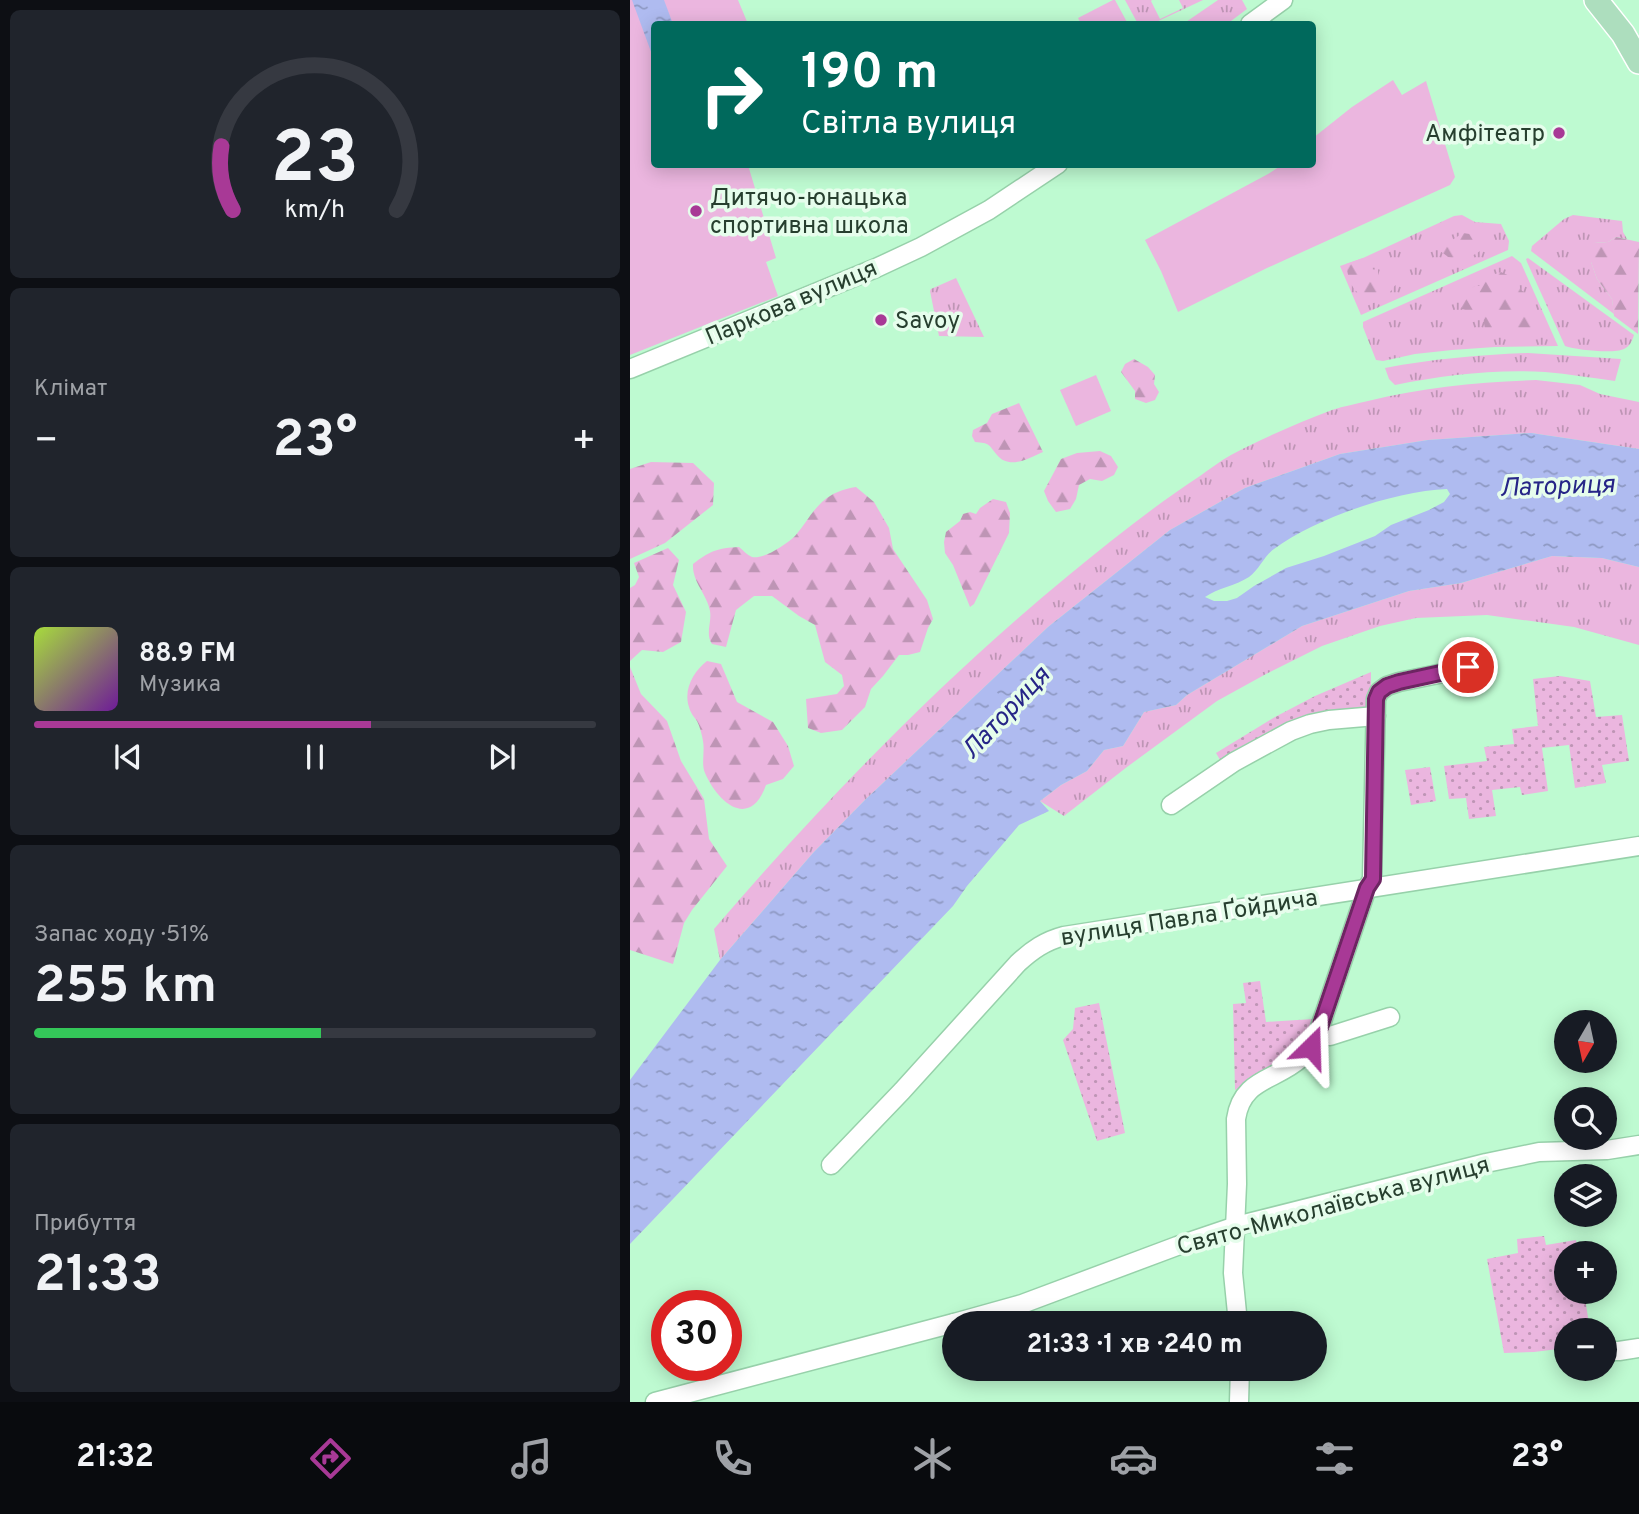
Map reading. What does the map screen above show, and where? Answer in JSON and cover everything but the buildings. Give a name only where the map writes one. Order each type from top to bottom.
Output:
[{"type":"main road","points":[[1596,0],[1623,34],[1639,62]]},
{"type":"street","points":[[1254,21],[1283,0]]},
{"type":"street","name":"Паркова вулиця","points":[[630,369],[921,247],[989,210],[1052,168]]},
{"type":"street","points":[[1237,1311],[1233,1272],[1237,1184],[1236,1119],[1241,1100],[1257,1084],[1300,1059],[1311,1047],[1367,888],[1373,879],[1376,699],[1379,692],[1387,686],[1468,667]]},
{"type":"street","points":[[1171,805],[1234,762],[1291,731],[1329,720],[1376,716]]},
{"type":"street","name":"вулиця Павла Ґойдича","points":[[831,1165],[1018,962],[1048,940],[1639,846]]},
{"type":"street","points":[[1317,1036],[1330,1036],[1390,1017]]},
{"type":"street","name":"Свято-Миколаївська вулиця","points":[[997,1311],[1236,1226],[1539,1152],[1607,1150],[1639,1145]]},
{"type":"street","name":"Свято-Миколаївська вулиця","points":[[655,1402],[942,1326]]},
{"type":"street","points":[[1617,1351],[1639,1348]]},
{"type":"street","points":[[1240,1381],[1240,1402]]},
{"type":"green space","name":"Дитячо-юнацька спортивна школа","points":[[630,0],[738,0],[747,21],[651,21],[651,168],[749,168],[776,258],[766,262],[778,296],[630,355]]},
{"type":"green space","points":[[1115,0],[1126,21],[1080,21],[1078,18]]},
{"type":"green space","points":[[1125,0],[1152,0],[1160,19],[1183,8],[1179,0],[1203,0],[1158,21],[1136,21]]},
{"type":"green space","points":[[1218,0],[1242,0],[1247,9],[1231,21],[1187,21]]},
{"type":"green space","points":[[1393,80],[1402,95],[1426,81],[1455,177],[1450,185],[1267,268],[1178,312],[1145,240],[1277,168],[1316,168],[1316,136],[1352,107]]},
{"type":"green space","points":[[1462,215],[1475,222],[1501,224],[1509,241],[1508,250],[1361,315],[1340,266],[1454,216]]},
{"type":"green space","points":[[1573,215],[1622,221],[1627,239],[1616,237],[1608,242],[1594,243],[1591,262],[1597,279],[1612,299],[1614,314],[1531,251],[1532,246],[1564,219]]},
{"type":"green space","points":[[1463,233],[1489,237],[1479,252],[1467,258],[1454,259],[1438,249]]},
{"type":"green space","points":[[1616,237],[1639,242],[1638,334],[1614,316],[1612,299],[1597,279],[1591,262],[1589,249],[1594,243],[1608,242]]},
{"type":"green space","points":[[1512,256],[1521,263],[1558,346],[1452,350],[1376,360],[1363,322]]},
{"type":"green space","points":[[1363,258],[1370,269],[1378,270],[1378,275],[1394,277],[1396,284],[1387,296],[1365,307],[1364,298],[1351,283],[1346,264]]},
{"type":"green space","points":[[1528,258],[1634,335],[1629,345],[1624,349],[1612,351],[1565,346],[1527,262]]},
{"type":"green space","points":[[1501,272],[1516,279],[1521,290],[1532,298],[1532,328],[1525,334],[1511,328],[1494,335],[1485,329],[1480,310],[1472,312],[1462,309],[1458,299],[1465,289],[1482,285],[1483,279],[1489,280]]},
{"type":"green space","points":[[956,278],[984,337],[939,336],[930,291]]},
{"type":"green space","points":[[1528,353],[1621,359],[1615,381],[1545,372],[1508,371],[1395,385],[1389,379],[1385,368],[1456,358]]},
{"type":"green space","points":[[1134,359],[1148,367],[1155,375],[1154,384],[1159,392],[1155,400],[1146,403],[1135,399],[1135,391],[1121,372],[1125,364]]},
{"type":"green space","points":[[1096,375],[1111,411],[1076,426],[1060,390]]},
{"type":"green space","points":[[1536,380],[1580,385],[1600,394],[1639,402],[1639,449],[1531,433],[1428,440],[1340,454],[1245,488],[1170,530],[1048,627],[865,800],[813,853],[720,960],[714,929],[840,789],[929,700],[1021,615],[1166,499],[1231,455],[1332,410],[1430,389]]},
{"type":"green space","points":[[1019,403],[1043,452],[1020,461],[1007,462],[988,445],[975,442],[973,430],[987,423],[992,414]]},
{"type":"green space","points":[[1100,451],[1111,456],[1118,467],[1114,475],[1102,481],[1090,479],[1079,485],[1076,499],[1070,509],[1056,512],[1044,491],[1061,459],[1077,453]]},
{"type":"green space","points":[[651,462],[693,463],[714,483],[713,505],[665,543],[630,559],[630,469]]},
{"type":"green space","points":[[856,487],[874,502],[889,528],[893,549],[927,600],[933,619],[920,652],[899,655],[871,689],[865,707],[842,730],[821,733],[808,728],[806,699],[837,694],[844,686],[842,675],[825,662],[815,625],[772,596],[754,596],[736,610],[726,647],[712,644],[709,636],[710,611],[695,577],[693,564],[709,553],[725,548],[739,547],[752,557],[768,554],[795,536],[826,499]]},
{"type":"green space","points":[[993,499],[1006,502],[1010,513],[1009,533],[974,604],[970,607],[953,565],[945,553],[946,532],[960,521],[963,514],[976,514]]},
{"type":"green space","points":[[668,548],[679,560],[673,585],[686,612],[681,642],[663,652],[642,650],[630,661],[630,588],[639,577],[634,563]]},
{"type":"green space","points":[[1552,556],[1602,558],[1639,567],[1639,645],[1574,627],[1487,615],[1416,618],[1380,626],[1322,646],[1217,701],[1064,816],[1040,801],[1061,785],[1087,771],[1104,750],[1123,746],[1144,712],[1176,705],[1187,695],[1302,626],[1409,591],[1461,583]]},
{"type":"green space","points":[[707,661],[721,664],[737,702],[773,722],[788,746],[794,766],[783,779],[766,785],[759,799],[752,806],[743,809],[734,807],[718,794],[704,769],[702,736],[690,709],[687,694],[694,675]]},
{"type":"green space","points":[[630,667],[641,694],[667,721],[681,761],[704,799],[709,839],[727,866],[684,923],[673,964],[630,950]]},
{"type":"green space","points":[[1371,672],[1371,713],[1310,721],[1223,765],[1216,753],[1315,696]]},
{"type":"green space","points":[[1560,676],[1590,681],[1596,717],[1622,715],[1629,761],[1602,765],[1606,783],[1575,788],[1569,745],[1542,748],[1548,791],[1522,795],[1520,787],[1492,790],[1496,816],[1469,819],[1466,798],[1449,799],[1444,766],[1487,761],[1484,747],[1514,744],[1512,729],[1538,726],[1533,679]]},
{"type":"green space","points":[[1430,767],[1436,801],[1411,805],[1405,770]]},
{"type":"green space","points":[[1260,981],[1266,1022],[1313,1019],[1298,1050],[1235,1090],[1233,1004],[1246,1003],[1243,983]]},
{"type":"green space","points":[[1099,1003],[1125,1133],[1097,1141],[1063,1040],[1073,1029],[1075,1008]]},
{"type":"green space","points":[[1544,1236],[1546,1245],[1554,1244],[1554,1304],[1586,1304],[1588,1318],[1554,1318],[1554,1350],[1504,1353],[1487,1259],[1518,1253],[1517,1239]]},
{"type":"water","points":[[632,0],[664,0],[672,21],[651,21],[651,52]]},
{"type":"water","name":"Латориця","points":[[1531,433],[1639,449],[1639,567],[1602,558],[1552,556],[1461,583],[1409,591],[1302,626],[1187,695],[1176,705],[1144,712],[1123,746],[1104,750],[1087,771],[1061,785],[1040,801],[1049,811],[1019,825],[953,906],[630,1244],[630,1080],[720,960],[813,853],[865,800],[1048,627],[1170,530],[1245,488],[1340,454],[1428,440]],"holes":[[[1447,489],[1450,494],[1444,502],[1391,525],[1375,536],[1286,568],[1237,598],[1214,601],[1205,597],[1249,577],[1274,549],[1333,517],[1404,495]]]},
{"type":"place","name":"Амфітеатр","points":[[1559,133]]},
{"type":"place","name":"Дитячо-юнацька спортивна школа","points":[[696,211]]},
{"type":"place","name":"Savoy","points":[[881,320]]},
{"type":"route","points":[[1311,1047],[1367,888],[1373,879],[1376,699],[1379,692],[1387,686],[1468,667]]}]
